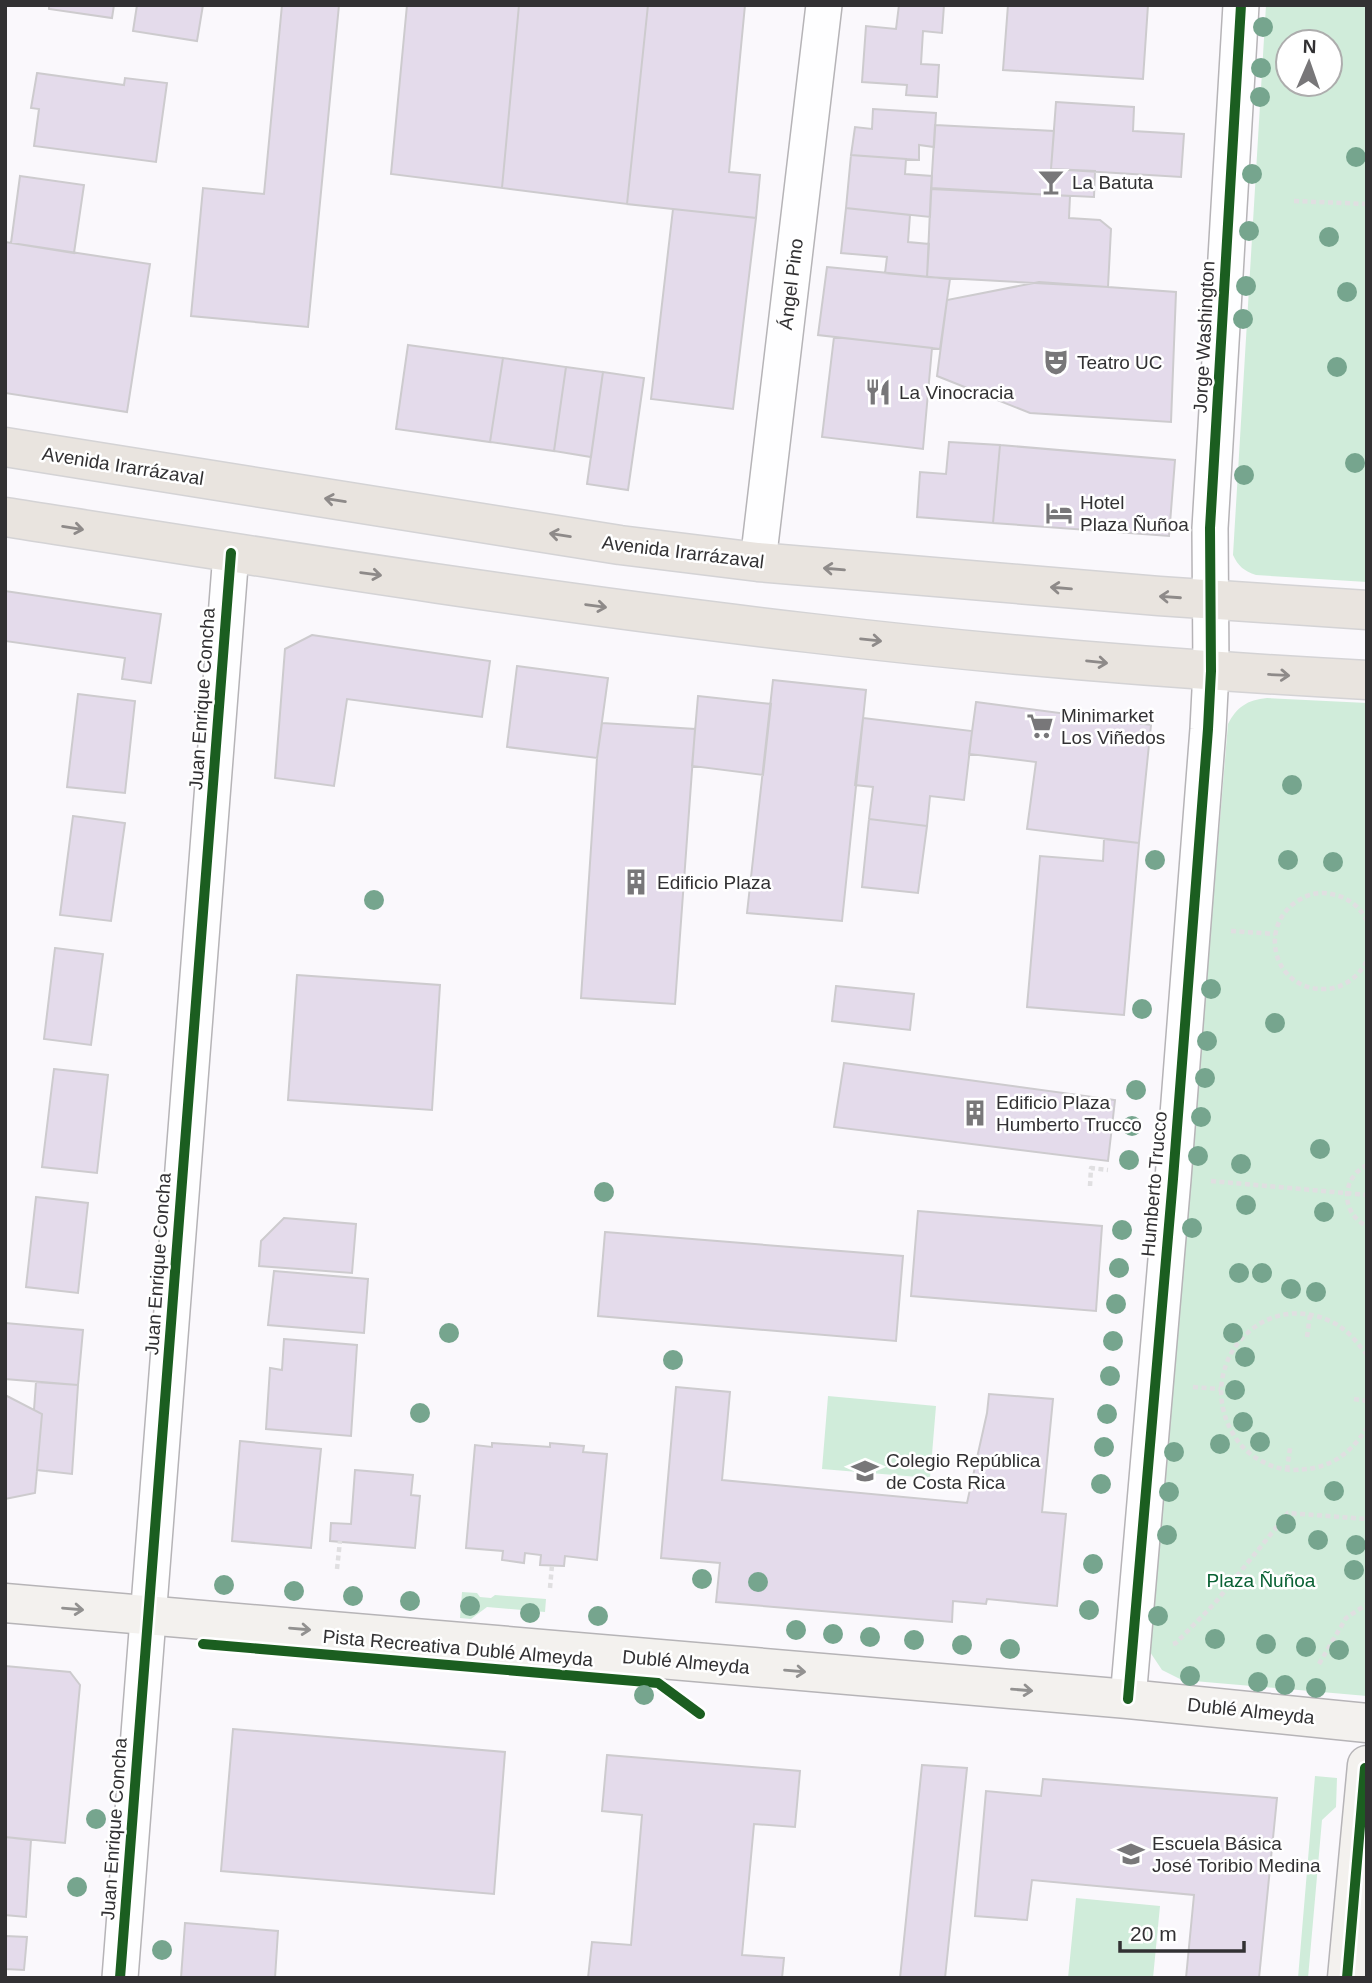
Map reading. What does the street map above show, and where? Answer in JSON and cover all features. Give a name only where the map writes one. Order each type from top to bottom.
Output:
[{"type":"main road","name":"Avenida Irarrázaval","points":[[5,447],[620,545],[758,562],[1211,600],[1367,610]]},
{"type":"main road","points":[[5,517],[231,553],[648,613],[801,632],[1112,664],[1367,680]]},
{"type":"main road","name":"Dublé Almeyda","points":[[5,1603],[1128,1699],[1353,1721]]},
{"type":"main road","points":[[1348,1978],[1366,1767],[1355,1741],[1353,1721]]},
{"type":"street","name":"Ángel Pino","points":[[758,562],[824,5]]},
{"type":"street","name":"Jorge Washington","points":[[1211,671],[1210,527],[1241,5]]},
{"type":"street","name":"Juan Enrique Concha","points":[[120,1978],[231,553]]},
{"type":"street","name":"Humberto Trucco","points":[[1128,1699],[1173,1179],[1211,671]]},
{"type":"path","points":[[1294,201],[1367,204]]},
{"type":"path","points":[[1367,921],[1356,905],[1344,897],[1317,893],[1292,904],[1283,913],[1274,939],[1276,953],[1289,976],[1314,989],[1342,986],[1363,968],[1367,960]]},
{"type":"path","points":[[1367,1165],[1351,1177],[1347,1193],[1349,1209],[1355,1218],[1367,1226]]},
{"type":"path","points":[[1090,1186],[1091,1168],[1108,1170]]},
{"type":"path","points":[[1173,1179],[1367,1195]]},
{"type":"path","points":[[1367,1354],[1352,1336],[1332,1322],[1310,1315],[1286,1315],[1263,1322],[1243,1336],[1228,1356],[1221,1378],[1220,1403],[1228,1427],[1242,1447],[1262,1462],[1287,1470],[1311,1469],[1335,1461],[1355,1446],[1367,1429]]},
{"type":"path","points":[[1307,1337],[1310,1315]]},
{"type":"path","points":[[1354,1399],[1367,1401]]},
{"type":"path","points":[[1287,1470],[1290,1448]]},
{"type":"path","points":[[1163,1644],[1176,1643],[1215,1603],[1288,1513],[1367,1519]]},
{"type":"path","points":[[337,1569],[340,1541]]},
{"type":"path","points":[[550,1588],[552,1565]]},
{"type":"path","points":[[1319,1664],[1346,1618],[1367,1604]]},
{"type":"green space","points":[[1266,5],[1367,5],[1367,582],[1256,575],[1242,568],[1233,555]]},
{"type":"green space","name":"Plaza Ñuñoa","points":[[1267,698],[1367,703],[1367,1696],[1182,1680],[1162,1670],[1150,1652],[1228,724],[1243,705]]},
{"type":"green space","points":[[828,1396],[936,1406],[930,1478],[822,1469]]},
{"type":"green space","points":[[462,1592],[491,1598],[495,1595],[546,1599],[545,1612],[487,1607],[471,1619],[460,1618]]},
{"type":"green space","points":[[1315,1776],[1337,1778],[1336,1807],[1322,1820],[1308,1978],[1298,1978]]},
{"type":"green space","points":[[1076,1898],[1160,1906],[1153,1978],[1068,1978]]},
{"type":"building","points":[[49,5],[114,5],[112,18],[49,9]]},
{"type":"building","points":[[137,5],[203,5],[197,41],[133,31]]},
{"type":"building","points":[[282,5],[339,5],[308,327],[191,316],[203,188],[264,194]]},
{"type":"building","points":[[407,5],[519,5],[502,188],[391,174]]},
{"type":"building","points":[[519,5],[648,5],[627,204],[502,188]]},
{"type":"building","points":[[648,5],[745,5],[729,172],[760,175],[756,218],[627,204]]},
{"type":"building","points":[[899,5],[944,5],[942,33],[923,31],[921,64],[939,65],[937,97],[906,95],[907,85],[862,82],[866,26],[896,29]]},
{"type":"building","points":[[1008,5],[1148,5],[1143,79],[1003,70]]},
{"type":"building","points":[[37,73],[124,85],[125,78],[167,83],[156,162],[34,146],[39,109],[31,108]]},
{"type":"building","points":[[1056,102],[1134,107],[1133,131],[1184,134],[1181,177],[1051,169]]},
{"type":"building","points":[[873,109],[936,113],[934,147],[919,145],[919,160],[851,155],[855,127],[872,129]]},
{"type":"building","name":"La Batuta","points":[[935,125],[1054,131],[1051,169],[1095,171],[1094,197],[931,189]]},
{"type":"building","points":[[851,155],[906,159],[905,174],[932,176],[930,217],[846,208]]},
{"type":"building","points":[[20,176],[84,185],[74,253],[11,243]]},
{"type":"building","points":[[931,188],[1070,196],[1069,218],[1100,220],[1111,229],[1108,287],[927,277]]},
{"type":"building","points":[[846,208],[910,215],[908,242],[929,244],[927,277],[885,273],[887,257],[841,253]]},
{"type":"building","points":[[673,209],[756,218],[733,409],[651,399]]},
{"type":"building","points":[[5,242],[150,264],[127,412],[5,393]]},
{"type":"building","points":[[827,267],[950,279],[940,349],[818,335]]},
{"type":"building","name":"Teatro UC","points":[[1039,282],[1176,292],[1171,422],[1030,413],[937,376],[947,300]]},
{"type":"building","name":"La Vinocracia","points":[[834,337],[932,348],[923,449],[822,437]]},
{"type":"building","points":[[408,345],[503,358],[490,442],[396,429]]},
{"type":"building","points":[[503,358],[566,367],[554,451],[490,442]]},
{"type":"building","points":[[566,367],[603,372],[591,457],[554,451]]},
{"type":"building","points":[[603,372],[644,378],[628,490],[587,484]]},
{"type":"building","points":[[949,442],[1000,445],[993,523],[917,517],[920,472],[946,474]]},
{"type":"building","points":[[1000,445],[1175,460],[1169,536],[993,523]]},
{"type":"building","points":[[5,591],[161,614],[151,683],[122,679],[125,658],[5,641]]},
{"type":"building","points":[[312,635],[490,661],[482,717],[347,699],[334,786],[275,778],[285,649]]},
{"type":"building","points":[[517,666],[608,678],[597,758],[507,747]]},
{"type":"building","points":[[773,680],[866,690],[842,921],[747,913]]},
{"type":"building","points":[[78,694],[135,701],[125,793],[67,787]]},
{"type":"building","points":[[698,696],[771,704],[763,775],[692,766]]},
{"type":"building","points":[[976,702],[1151,725],[1139,843],[1027,829],[1036,762],[969,754]]},
{"type":"building","points":[[863,718],[972,731],[964,800],[930,796],[927,826],[869,819],[873,787],[855,785]]},
{"type":"building","name":"Edificio Plaza","points":[[602,723],[695,729],[675,1004],[581,998],[597,758]]},
{"type":"building","points":[[73,816],[125,823],[111,921],[60,915]]},
{"type":"building","points":[[869,819],[927,826],[918,893],[862,887]]},
{"type":"building","points":[[1104,839],[1139,843],[1124,1015],[1027,1007],[1040,856],[1103,861]]},
{"type":"building","points":[[55,948],[103,954],[91,1045],[44,1039]]},
{"type":"building","points":[[297,975],[440,985],[432,1110],[288,1100]]},
{"type":"building","points":[[836,986],[914,994],[910,1030],[832,1021]]},
{"type":"building","name":"Edificio Plaza Humberto Trucco","points":[[844,1063],[1115,1100],[1108,1161],[834,1127]]},
{"type":"building","points":[[54,1069],[108,1075],[97,1173],[42,1167]]},
{"type":"building","points":[[36,1197],[88,1203],[78,1293],[26,1287]]},
{"type":"building","points":[[918,1211],[1102,1226],[1096,1311],[911,1296]]},
{"type":"building","points":[[284,1218],[356,1224],[352,1273],[259,1266],[261,1241]]},
{"type":"building","points":[[605,1232],[903,1256],[896,1341],[598,1316]]},
{"type":"building","points":[[274,1271],[368,1279],[364,1333],[268,1325]]},
{"type":"building","points":[[5,1323],[83,1330],[78,1385],[5,1379]]},
{"type":"building","points":[[284,1339],[357,1345],[351,1436],[266,1429],[270,1368],[282,1370]]},
{"type":"building","points":[[36,1382],[78,1385],[72,1474],[37,1470],[42,1414],[34,1410]]},
{"type":"building","points":[[676,1387],[730,1392],[722,1480],[967,1503],[989,1394],[1053,1399],[1042,1512],[1066,1514],[1057,1606],[987,1599],[986,1604],[953,1601],[952,1622],[716,1602],[720,1563],[661,1558]]},
{"type":"building","points":[[5,1395],[42,1414],[35,1493],[5,1499]]},
{"type":"building","points":[[240,1441],[321,1449],[311,1548],[232,1541]]},
{"type":"building","points":[[492,1443],[550,1447],[550,1443],[584,1446],[583,1452],[607,1454],[597,1560],[565,1556],[564,1566],[540,1565],[541,1555],[525,1553],[524,1563],[502,1560],[503,1551],[466,1548],[475,1445],[492,1447]]},
{"type":"building","points":[[355,1470],[413,1475],[411,1495],[420,1496],[415,1548],[330,1541],[331,1523],[351,1524]]},
{"type":"building","points":[[5,1666],[70,1672],[80,1685],[65,1843],[5,1837]]},
{"type":"building","points":[[233,1729],[505,1752],[494,1894],[221,1871]]},
{"type":"building","points":[[607,1755],[800,1771],[795,1827],[754,1824],[742,1955],[784,1958],[782,1978],[588,1978],[592,1942],[631,1945],[642,1815],[602,1811]]},
{"type":"building","points":[[922,1765],[967,1768],[945,1978],[900,1978]]},
{"type":"building","points":[[1043,1779],[1277,1798],[1259,1978],[1186,1978],[1194,1895],[1032,1880],[1027,1920],[975,1916],[986,1791],[1041,1796]]},
{"type":"building","points":[[5,1837],[31,1840],[26,1917],[5,1915]]},
{"type":"building","points":[[185,1923],[278,1931],[275,1978],[181,1978]]},
{"type":"building","points":[[5,1936],[27,1937],[24,1970],[5,1969]]},
{"type":"cycle path","points":[[1128,1699],[1173,1179],[1208,729],[1211,671],[1210,528],[1241,5]]},
{"type":"cycle path","points":[[120,1978],[231,553]]},
{"type":"cycle path","name":"Pista Recreativa Dublé Almeyda","points":[[203,1644],[658,1683],[700,1714]]},
{"type":"cycle path","points":[[1347,1978],[1365,1768]]},
{"type":"place","name":"La Batuta","points":[[1051,182]]},
{"type":"place","name":"Teatro UC","points":[[1056,362]]},
{"type":"place","name":"La Vinocracia","points":[[878,392]]},
{"type":"place","name":"Hotel Plaza Ñuñoa","points":[[1059,513]]},
{"type":"place","name":"Minimarket Los Viñedos","points":[[1040,726]]},
{"type":"place","name":"Edificio Plaza","points":[[636,882]]},
{"type":"place","name":"Edificio Plaza Humberto Trucco","points":[[975,1113]]},
{"type":"place","name":"Colegio República de Costa Rica","points":[[865,1471]]},
{"type":"place","name":"Escuela Básica José Toribio Medina","points":[[1131,1854]]}]
